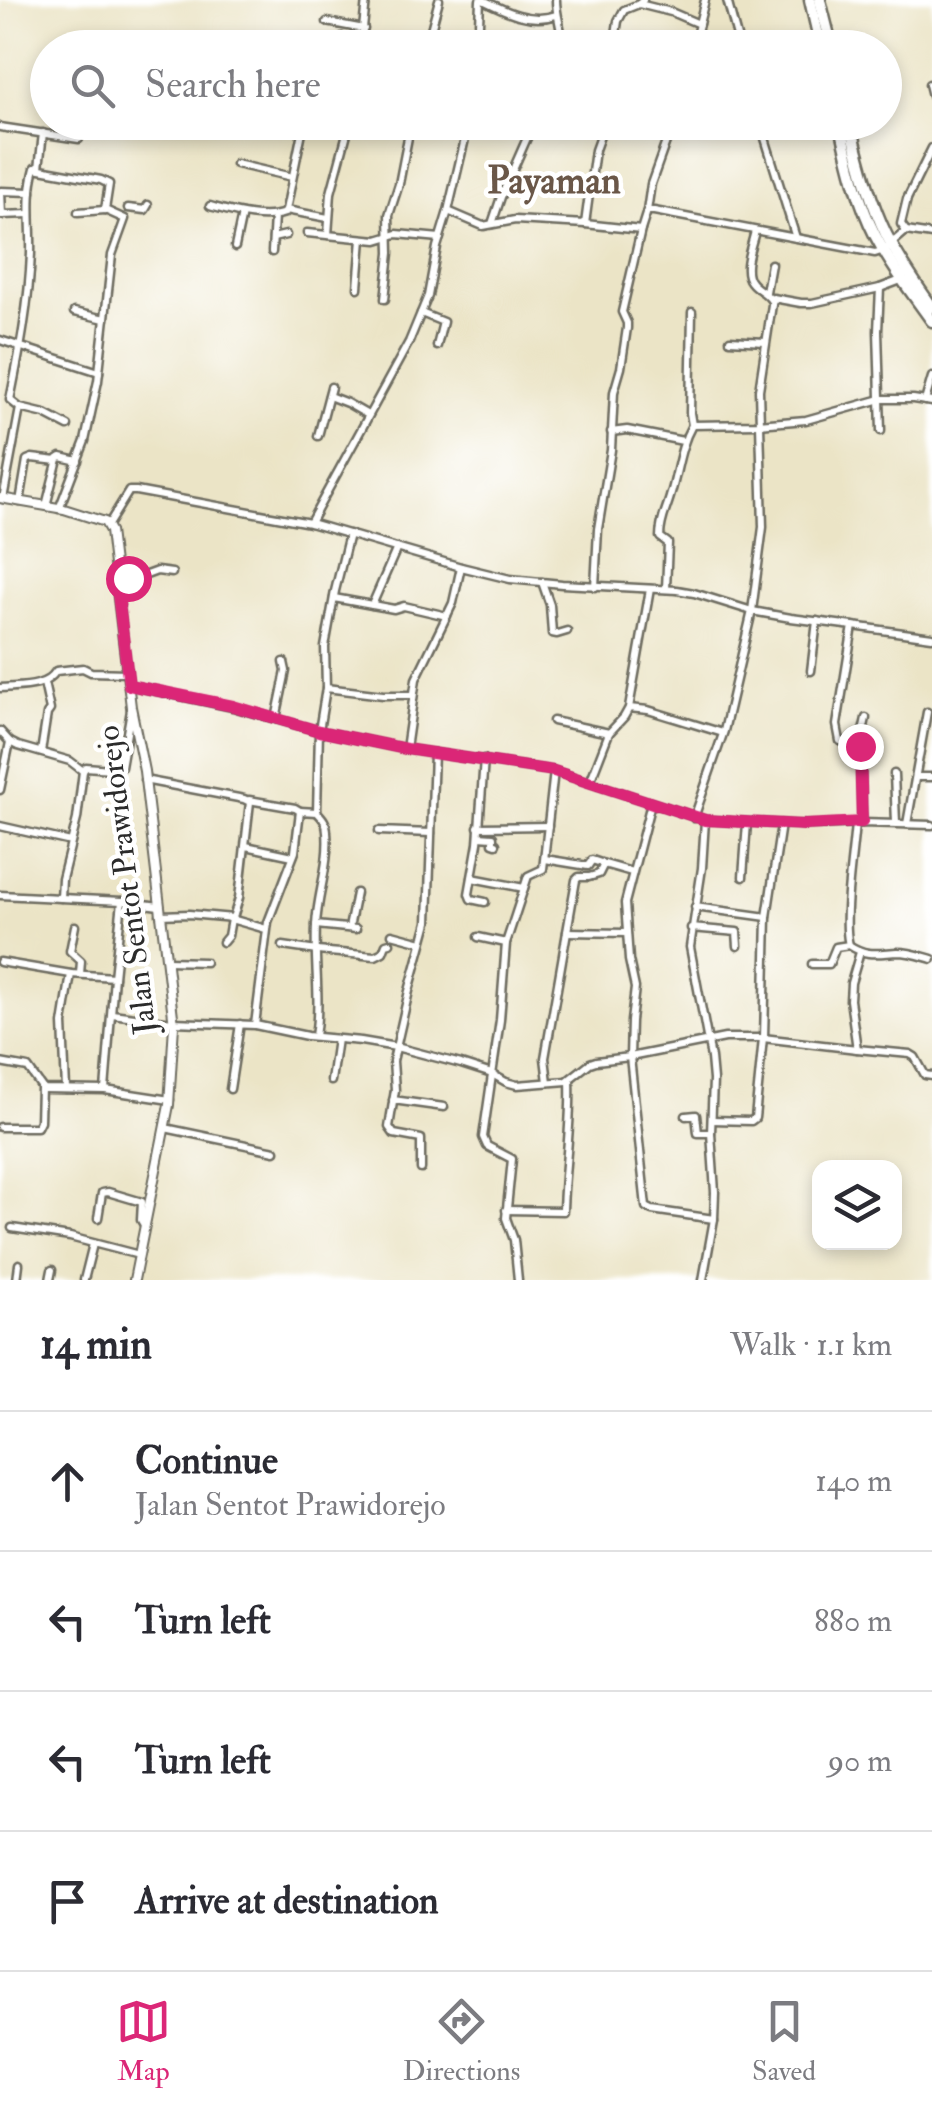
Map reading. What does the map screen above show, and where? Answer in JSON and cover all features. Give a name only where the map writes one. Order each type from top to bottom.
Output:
[{"type":"highway","points":[[816,3],[823,30]]},
{"type":"highway","points":[[821,25],[821,30]]},
{"type":"highway","points":[[845,140],[860,199],[932,307]]},
{"type":"highway","points":[[855,140],[902,280],[932,321]]},
{"type":"main road","points":[[1,498],[59,509],[108,525]]},
{"type":"main road","name":"Jalan Sentot Prawidorejo","points":[[108,525],[173,1022],[170,1100],[134,1280]]},
{"type":"street","points":[[327,22],[364,28],[366,0]]},
{"type":"street","points":[[431,30],[439,0]]},
{"type":"street","points":[[479,30],[481,0],[526,17],[556,15]]},
{"type":"street","points":[[556,0],[561,30]]},
{"type":"street","points":[[698,30],[705,0]]},
{"type":"street","points":[[727,0],[735,30]]},
{"type":"street","points":[[616,30],[624,10],[641,2],[699,24]]},
{"type":"street","points":[[929,84],[932,96]]},
{"type":"street","points":[[0,128],[30,131]]},
{"type":"street","points":[[39,168],[42,140]]},
{"type":"street","points":[[210,206],[282,216],[300,140]]},
{"type":"street","points":[[328,236],[332,193],[345,140]]},
{"type":"street","points":[[386,299],[389,215],[400,184],[408,140]]},
{"type":"street","points":[[310,523],[409,342],[428,296],[466,140]]},
{"type":"street","points":[[492,224],[526,140]]},
{"type":"street","points":[[585,224],[599,140]]},
{"type":"street","points":[[594,587],[614,392],[627,328],[622,312],[652,184],[667,140]]},
{"type":"street","points":[[766,140],[796,239]]},
{"type":"street","points":[[932,148],[907,199],[901,224],[906,231],[932,236]]},
{"type":"street","points":[[236,164],[292,177]]},
{"type":"street","points":[[68,426],[45,414],[20,408],[10,400],[22,347],[35,168],[109,184],[105,210]]},
{"type":"street","points":[[30,214],[1,215],[1,191],[31,192]]},
{"type":"street","points":[[59,509],[85,441],[99,372],[112,255],[129,204],[146,210],[148,205]]},
{"type":"street","points":[[78,212],[105,210],[125,218]]},
{"type":"street","points":[[286,210],[328,218]]},
{"type":"street","points":[[646,211],[872,253],[893,246],[906,231]]},
{"type":"street","points":[[448,212],[483,226],[515,220],[641,230]]},
{"type":"street","points":[[235,247],[242,213]]},
{"type":"street","points":[[272,252],[274,216]]},
{"type":"street","points":[[755,231],[747,274],[772,301]]},
{"type":"street","points":[[307,233],[377,240],[397,234],[440,238]]},
{"type":"street","points":[[273,238],[286,235]]},
{"type":"street","points":[[358,288],[362,239]]},
{"type":"street","points":[[766,292],[771,264]]},
{"type":"street","points":[[694,818],[723,733],[752,610],[763,528],[759,390],[772,301],[776,297],[812,303],[902,280]]},
{"type":"street","points":[[880,288],[880,431]]},
{"type":"street","points":[[74,312],[105,318]]},
{"type":"street","points":[[421,312],[443,322],[436,346]]},
{"type":"street","points":[[666,589],[668,543],[660,537],[660,530],[692,425],[692,312]]},
{"type":"street","points":[[0,340],[99,372]]},
{"type":"street","points":[[730,340],[765,342]]},
{"type":"street","points":[[692,425],[806,420],[881,399],[929,402],[932,377]]},
{"type":"street","points":[[318,436],[331,387]]},
{"type":"street","points":[[329,396],[368,414]]},
{"type":"street","points":[[1,498],[20,408]]},
{"type":"street","points":[[611,432],[627,430],[684,441]]},
{"type":"street","points":[[46,506],[57,461],[61,457],[78,460]]},
{"type":"street","points":[[20,502],[27,460],[57,461]]},
{"type":"street","points":[[108,525],[124,496],[136,491],[310,523],[510,578],[594,587],[666,589],[752,610],[932,637]]},
{"type":"street","points":[[317,812],[325,647],[349,534]]},
{"type":"street","points":[[372,605],[397,548]]},
{"type":"street","points":[[406,749],[412,695],[421,667],[456,595],[460,567]]},
{"type":"street","points":[[116,578],[138,578],[157,571],[172,574]]},
{"type":"street","points":[[542,582],[550,605],[552,633],[567,631]]},
{"type":"street","points":[[590,782],[608,733],[628,708],[650,589]]},
{"type":"street","points":[[334,598],[394,609],[404,606],[448,616]]},
{"type":"street","points":[[810,671],[817,621]]},
{"type":"street","points":[[853,626],[837,726],[840,740],[860,746]]},
{"type":"street","points":[[276,719],[286,671],[284,662]]},
{"type":"street","points":[[0,688],[44,683],[56,671],[83,668],[128,673]]},
{"type":"street","points":[[41,752],[46,714],[50,710],[44,683]]},
{"type":"street","points":[[129,685],[406,749],[554,771],[705,820],[932,825]]},
{"type":"street","points":[[326,688],[383,696],[412,695]]},
{"type":"street","points":[[61,898],[84,771],[86,767],[121,767],[131,707]]},
{"type":"street","points":[[628,708],[648,710],[723,733]]},
{"type":"street","points":[[907,824],[927,712]]},
{"type":"street","points":[[866,718],[860,746],[858,823],[847,940],[860,952],[902,952],[932,959]]},
{"type":"street","points":[[553,721],[608,733]]},
{"type":"street","points":[[0,731],[10,742],[70,761],[84,771]]},
{"type":"street","points":[[0,790],[2,764],[10,742]]},
{"type":"street","points":[[421,1170],[421,1139],[394,1134],[389,1127],[396,1082],[392,1071],[396,1047],[428,922],[434,753]]},
{"type":"street","points":[[484,759],[469,897],[484,902]]},
{"type":"street","points":[[518,1280],[506,1210],[512,1159],[487,1146],[483,1137],[500,1020],[506,943],[530,874],[543,869],[554,771]]},
{"type":"street","points":[[894,774],[896,823]]},
{"type":"street","points":[[916,777],[932,777]]},
{"type":"street","points":[[144,780],[322,816],[328,830],[316,924],[315,1037]]},
{"type":"street","points":[[223,942],[239,898],[249,800]]},
{"type":"street","points":[[650,803],[625,903],[636,988],[630,1058],[647,1208],[714,1219]]},
{"type":"street","points":[[255,1024],[266,929],[293,856],[300,812]]},
{"type":"street","points":[[703,1280],[716,1192],[711,1132],[713,1080],[690,947],[705,820]]},
{"type":"street","points":[[743,877],[746,823]]},
{"type":"street","points":[[712,1120],[755,1118],[763,1038],[767,917],[781,824]]},
{"type":"street","points":[[0,826],[71,842]]},
{"type":"street","points":[[478,832],[548,826]]},
{"type":"street","points":[[379,831],[431,833]]},
{"type":"street","points":[[478,832],[493,837],[496,844]]},
{"type":"street","points":[[245,846],[293,856]]},
{"type":"street","points":[[544,859],[588,866],[592,860],[632,872]]},
{"type":"street","points":[[548,1082],[545,1058],[577,878],[600,873],[604,864]]},
{"type":"street","points":[[472,878],[524,888]]},
{"type":"street","points":[[316,924],[352,929],[356,894]]},
{"type":"street","points":[[0,898],[122,900],[266,929]]},
{"type":"street","points":[[105,1090],[122,900]]},
{"type":"street","points":[[694,907],[767,917]]},
{"type":"street","points":[[66,1089],[63,1024],[82,961],[70,952],[74,926]]},
{"type":"street","points":[[691,928],[736,932],[738,946]]},
{"type":"street","points":[[567,932],[626,933]]},
{"type":"street","points":[[392,934],[422,942]]},
{"type":"street","points":[[478,937],[506,943]]},
{"type":"street","points":[[283,946],[375,956],[390,944]]},
{"type":"street","points":[[812,964],[829,964],[836,947],[850,945]]},
{"type":"street","points":[[857,1048],[850,983],[860,952]]},
{"type":"street","points":[[167,961],[204,962]]},
{"type":"street","points":[[0,962],[114,978]]},
{"type":"street","points":[[112,1014],[173,1022],[255,1024],[315,1037],[362,1040],[517,1084],[570,1080],[590,1062],[745,1036],[910,1054],[916,1057],[925,1075],[932,1076]]},
{"type":"street","points":[[230,1089],[240,1024]]},
{"type":"street","points":[[332,1081],[337,1039]]},
{"type":"street","points":[[0,1063],[28,1068],[46,1090],[105,1090],[170,1100]]},
{"type":"street","points":[[506,1210],[563,1211],[570,1080]]},
{"type":"street","points":[[0,1127],[38,1126],[41,1087]]},
{"type":"street","points":[[393,1100],[444,1107]]},
{"type":"street","points":[[686,1116],[696,1116],[698,1133],[711,1132]]},
{"type":"street","points":[[164,1128],[275,1151]]},
{"type":"street","points":[[98,1218],[102,1194],[108,1192],[142,1202],[140,1220],[144,1225]]},
{"type":"street","points":[[12,1228],[139,1255]]},
{"type":"street","points":[[84,1280],[93,1244]]},
{"type":"street","points":[[16,1280],[19,1264]]},
{"type":"street","points":[[50,1280],[52,1270]]},
{"type":"district","name":"Payaman","points":[[554,181]]},
{"type":"route","points":[[128,578],[116,578],[129,685],[406,749],[554,771],[694,818],[805,825],[862,822],[860,746]]}]
